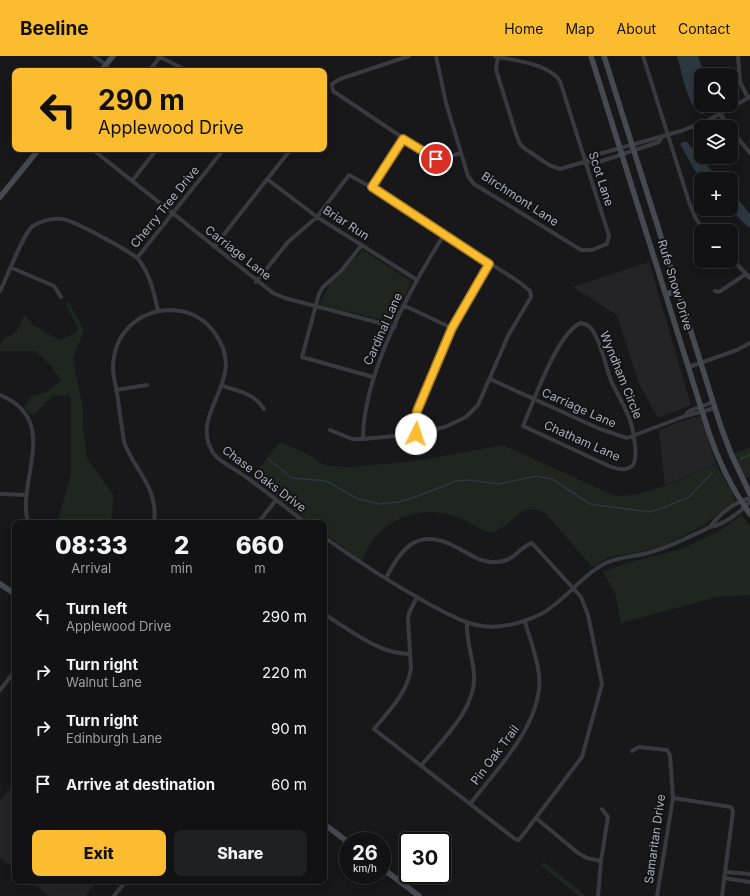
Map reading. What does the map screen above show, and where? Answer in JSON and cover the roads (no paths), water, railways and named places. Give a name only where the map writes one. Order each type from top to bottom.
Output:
[{"type":"main road","points":[[104,68],[113,56]]},
{"type":"main road","name":"Rufe Snow Drive","points":[[591,56],[621,147],[688,367],[719,461],[750,514]]},
{"type":"main road","name":"Rufe Snow Drive","points":[[604,56],[634,147],[714,405],[732,456],[750,494]]},
{"type":"main road","points":[[0,197],[37,152]]},
{"type":"main road","points":[[666,294],[678,291]]},
{"type":"main road","points":[[0,584],[12,592]]},
{"type":"main road","points":[[327,826],[339,835]]},
{"type":"main road","points":[[391,875],[419,896]]},
{"type":"street","points":[[94,56],[106,65]]},
{"type":"street","points":[[409,56],[344,77],[332,84],[333,91],[403,139],[436,159],[461,153]]},
{"type":"street","name":"Birchmont Lane","points":[[436,56],[446,103],[468,176],[474,184],[586,251],[601,247],[608,242]]},
{"type":"street","points":[[497,56],[497,73],[520,144],[555,168],[565,168],[586,161],[592,156],[621,147],[634,147]]},
{"type":"street","name":"Scot Lane","points":[[497,56],[549,71],[560,80],[609,236],[608,242]]},
{"type":"street","points":[[643,56],[689,202],[700,224]]},
{"type":"street","points":[[586,161],[593,164],[623,154],[634,147],[720,114],[749,97],[740,82],[738,56]]},
{"type":"street","points":[[151,68],[159,57],[182,68]]},
{"type":"street","points":[[720,114],[724,120]]},
{"type":"street","points":[[738,138],[750,153]]},
{"type":"street","points":[[372,187],[403,139]]},
{"type":"street","name":"Carriage Lane","points":[[96,152],[256,282],[273,293],[285,298],[394,327]]},
{"type":"street","points":[[132,181],[155,152]]},
{"type":"street","name":"Cherry Tree Drive","points":[[137,258],[173,215],[222,152]]},
{"type":"street","points":[[214,247],[289,152]]},
{"type":"street","points":[[256,282],[288,242],[317,217],[349,175],[372,187],[444,236],[525,286],[531,295],[529,304],[508,336],[490,379],[474,410],[460,421],[445,427],[416,434],[363,439],[352,439],[330,430]]},
{"type":"street","name":"Briar Run","points":[[268,179],[317,217],[417,280]]},
{"type":"street","points":[[0,291],[12,268],[25,236],[32,227],[52,219],[69,220],[137,258],[147,272],[152,285],[158,311]]},
{"type":"street","name":"Cardinal Lane","points":[[363,439],[363,419],[373,377],[394,327],[417,280],[444,236]]},
{"type":"street","points":[[361,246],[344,267],[323,287],[316,306],[302,357],[373,377]]},
{"type":"street","points":[[416,434],[417,411],[452,328],[489,264]]},
{"type":"street","points":[[738,265],[750,278]]},
{"type":"street","points":[[12,268],[54,286],[61,297]]},
{"type":"street","points":[[715,291],[719,292],[746,274]]},
{"type":"street","points":[[405,306],[452,328]]},
{"type":"street","name":"Chase Oaks Drive","points":[[154,520],[152,494],[148,483],[124,442],[113,368],[119,340],[135,321],[143,316],[158,311],[176,310],[189,313],[200,318],[217,335],[224,352],[226,363],[223,386],[207,419],[206,434],[209,445],[220,460],[241,473],[302,520]]},
{"type":"street","name":"Wyndham Circle","points":[[535,399],[556,351],[577,324],[585,324],[591,328],[600,345],[612,383],[628,414],[633,437]]},
{"type":"street","points":[[688,367],[737,350],[750,343]]},
{"type":"street","name":"Carriage Lane","points":[[490,379],[600,429],[620,436],[633,437]]},
{"type":"street","points":[[116,390],[147,385]]},
{"type":"street","points":[[223,386],[245,393],[259,401],[264,409]]},
{"type":"street","points":[[0,395],[8,398],[22,410],[32,430],[33,456],[27,495],[28,520]]},
{"type":"street","name":"Chatham Lane","points":[[535,399],[523,426],[608,466],[619,470],[628,469],[634,464],[635,458],[633,437]]},
{"type":"street","points":[[633,437],[684,416],[689,411],[714,405]]},
{"type":"street","points":[[0,494],[27,495]]},
{"type":"street","points":[[710,527],[716,519],[741,500],[750,499]]},
{"type":"street","points":[[327,539],[417,597],[467,623],[495,626],[525,622],[554,606],[593,571],[611,560],[659,549],[710,527],[717,526],[745,507],[750,499]]},
{"type":"street","points":[[260,520],[276,500]]},
{"type":"street","points":[[386,578],[402,552],[420,541],[433,538],[440,540],[475,558],[490,562],[504,561],[532,543],[581,597],[588,615],[601,676],[601,691],[582,757],[536,818],[517,840],[374,729],[407,683],[411,668],[408,620],[409,613],[417,597]]},
{"type":"street","points":[[327,616],[384,650],[398,654],[410,654]]},
{"type":"street","name":"Pin Oak Trail","points":[[470,804],[525,732],[531,716],[537,696],[539,675],[525,622]]},
{"type":"street","points":[[421,766],[468,706],[474,688],[474,674],[467,637],[467,623]]},
{"type":"street","points":[[0,690],[12,675]]},
{"type":"street","name":"Samaritan Drive","points":[[632,751],[639,747],[667,750],[670,755],[673,798],[657,896]]},
{"type":"street","points":[[673,798],[731,807],[733,812],[722,896]]},
{"type":"street","points":[[598,896],[601,860],[608,817],[602,810]]},
{"type":"street","points":[[536,818],[578,853],[586,858],[601,860]]},
{"type":"street","points":[[725,872],[750,874]]},
{"type":"street","points":[[724,878],[750,882]]},
{"type":"street","points":[[114,896],[124,884]]},
{"type":"waterway","points":[[740,459],[750,455]]},
{"type":"waterway","points":[[268,459],[292,478],[326,481],[358,499],[380,504],[399,502],[456,481],[469,480],[498,484],[536,476],[552,479],[590,504],[649,512],[689,497],[712,473]]}]
